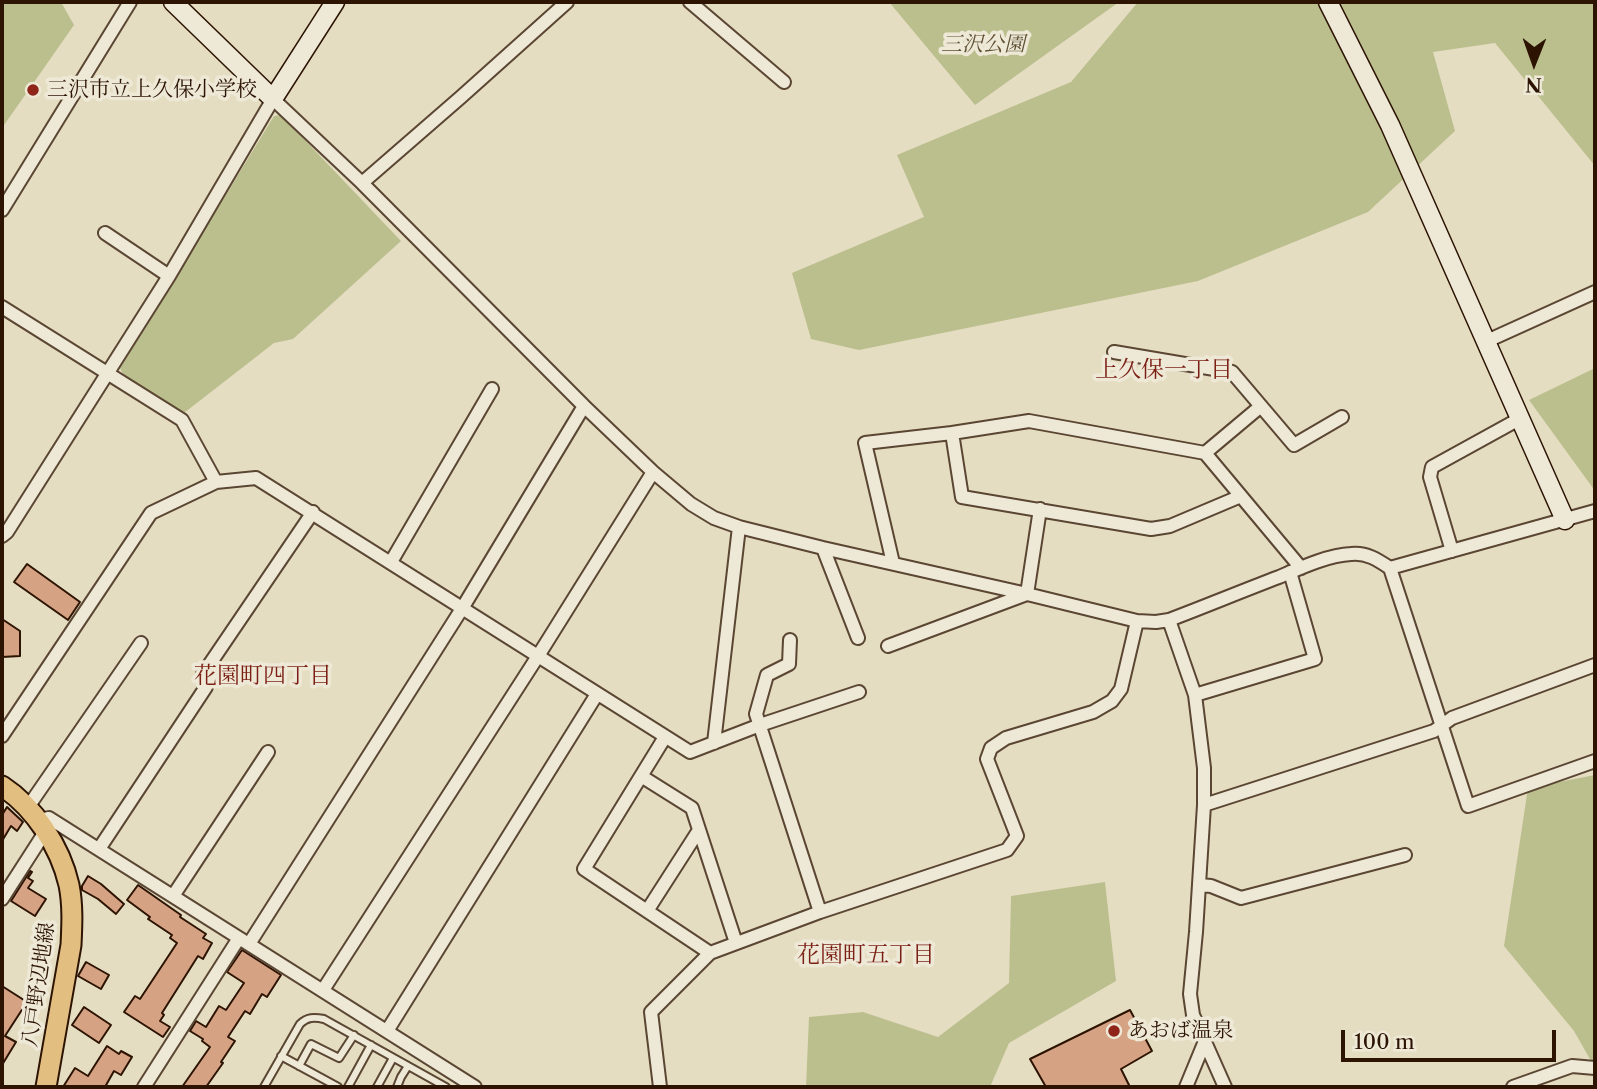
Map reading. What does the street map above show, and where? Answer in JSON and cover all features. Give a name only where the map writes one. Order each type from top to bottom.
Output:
[{"type":"main road","name":"八戸野辺地線","points":[[2,786],[37,820],[65,872],[69,885],[71,945],[46,1087]]},
{"type":"street","points":[[2,209],[130,2]]},
{"type":"street","points":[[173,2],[362,183],[522,345],[653,472],[691,504],[714,518],[738,527],[823,548],[1138,621],[1156,622],[1169,620],[1296,570],[1349,554],[1363,554],[1376,558],[1390,568],[1468,806],[1595,761]]},
{"type":"street","points":[[4,533],[108,375],[273,99],[335,2]]},
{"type":"street","points":[[362,183],[567,2]]},
{"type":"street","points":[[690,2],[784,82]]},
{"type":"street","points":[[1328,2],[1390,125],[1565,520]]},
{"type":"street","points":[[105,233],[169,276]]},
{"type":"street","points":[[1487,341],[1595,292]]},
{"type":"street","points":[[2,307],[182,420],[216,482]]},
{"type":"street","points":[[1114,352],[1232,372],[1294,445],[1342,417]]},
{"type":"street","points":[[391,562],[492,389]]},
{"type":"street","points":[[144,1087],[244,941],[463,607],[584,406]]},
{"type":"street","points":[[1206,453],[1261,406]]},
{"type":"street","points":[[1452,551],[1430,477],[1433,467],[1521,418]]},
{"type":"street","points":[[893,564],[865,443],[1029,421],[1206,453],[1296,570],[1315,659],[1195,695]]},
{"type":"street","points":[[953,433],[962,497],[1150,529],[1170,526],[1241,496]]},
{"type":"street","points":[[323,990],[653,472]]},
{"type":"street","points":[[2,736],[151,513],[216,482],[256,478],[690,752],[760,724],[859,692]]},
{"type":"street","points":[[1027,594],[1040,509]]},
{"type":"street","points":[[1390,568],[1595,511]]},
{"type":"street","points":[[99,849],[313,512]]},
{"type":"street","points":[[714,743],[738,527]]},
{"type":"street","points":[[823,548],[858,638]]},
{"type":"street","points":[[888,646],[1027,594]]},
{"type":"street","points":[[1169,620],[1195,695],[1203,758],[1204,806],[1190,994],[1193,1015],[1225,1087]]},
{"type":"street","points":[[660,1087],[651,1012],[710,953],[820,912],[1007,850],[1017,836],[987,759],[991,748],[1006,738],[1093,712],[1112,701],[1121,689],[1138,621]]},
{"type":"street","points":[[790,640],[789,664],[767,674],[756,714],[820,912]]},
{"type":"street","points":[[2,899],[37,820],[141,643]]},
{"type":"street","points":[[1204,806],[1434,731],[1452,718],[1595,665]]},
{"type":"street","points":[[387,1031],[597,694]]},
{"type":"street","points":[[665,737],[584,869],[710,953]]},
{"type":"street","points":[[173,896],[268,752]]},
{"type":"street","points":[[641,776],[692,808],[736,943]]},
{"type":"street","points":[[37,820],[50,818],[475,1087]]},
{"type":"street","points":[[647,911],[699,830]]},
{"type":"street","points":[[1199,885],[1211,886],[1241,898],[1405,855]]},
{"type":"street","points":[[1186,1087],[1205,1041]]},
{"type":"street","points":[[1513,1087],[1572,1066],[1595,1068]]},
{"type":"lane","points":[[264,1087],[300,1024],[306,1018],[316,1017],[324,1018],[446,1087]]},
{"type":"lane","points":[[299,1066],[311,1044],[340,1058],[354,1035]]},
{"type":"lane","points":[[348,1087],[372,1045]]},
{"type":"lane","points":[[281,1056],[328,1085],[338,1087]]},
{"type":"lane","points":[[377,1087],[393,1058]]},
{"type":"lane","points":[[397,1087],[408,1066]]},
{"type":"green space","points":[[2,2],[61,2],[74,25],[2,128]]},
{"type":"green space","name":"三沢公園","points":[[889,2],[1119,2],[975,105]]},
{"type":"green space","points":[[1138,2],[1595,2],[1595,166],[1495,43],[1433,52],[1455,131],[1368,212],[1198,281],[859,350],[811,339],[792,273],[924,217],[897,155],[1071,82]]},
{"type":"green space","points":[[281,115],[401,241],[293,339],[274,343],[184,413],[124,376],[120,368],[274,116]]},
{"type":"green space","points":[[1595,368],[1595,491],[1529,400]]},
{"type":"green space","points":[[1595,775],[1595,1068],[1574,1031],[1504,946],[1528,788]]},
{"type":"green space","points":[[1105,882],[1116,981],[1009,1043],[990,1087],[806,1087],[809,1017],[863,1012],[938,1037],[1009,983],[1011,896]]},
{"type":"building","points":[[27,564],[80,602],[68,620],[14,582]]},
{"type":"building","points":[[2,619],[20,631],[20,656],[2,657]]},
{"type":"building","points":[[7,807],[23,822],[17,831],[11,826],[2,841],[2,815]]},
{"type":"building","points":[[30,871],[32,872],[28,878],[33,881],[28,888],[46,899],[35,916],[11,901]]},
{"type":"building","points":[[88,876],[124,904],[116,914],[82,890]]},
{"type":"building","points":[[138,885],[206,934],[203,938],[212,943],[203,959],[198,956],[162,1013],[164,1015],[160,1021],[170,1027],[163,1037],[124,1012],[135,996],[140,999],[177,943],[170,938],[172,935],[148,919],[150,917],[127,900]]},
{"type":"building","points":[[242,950],[281,975],[267,997],[262,994],[250,1014],[245,1011],[228,1037],[235,1041],[206,1087],[182,1087],[210,1047],[190,1031],[196,1021],[206,1027],[219,1006],[226,1010],[244,983],[227,972]]},
{"type":"building","points":[[86,962],[109,975],[101,989],[78,976]]},
{"type":"building","points":[[2,986],[27,1002],[5,1036],[16,1042],[2,1065]]},
{"type":"building","points":[[84,1007],[111,1025],[99,1043],[72,1025]]},
{"type":"building","name":"あおば温泉","points":[[1130,1010],[1152,1051],[1121,1069],[1130,1087],[1046,1087],[1030,1059]]},
{"type":"building","points":[[107,1046],[119,1054],[121,1051],[132,1057],[121,1075],[114,1071],[105,1087],[63,1087],[75,1068],[88,1076]]},
{"type":"place","name":"三沢市立上久保小学校","points":[[33,90]]},
{"type":"place","name":"あおば温泉","points":[[1114,1031]]},
{"type":"district","name":"上久保一丁目","points":[[1164,370]]},
{"type":"district","name":"花園町四丁目","points":[[263,676]]},
{"type":"district","name":"花園町五丁目","points":[[866,955]]}]
